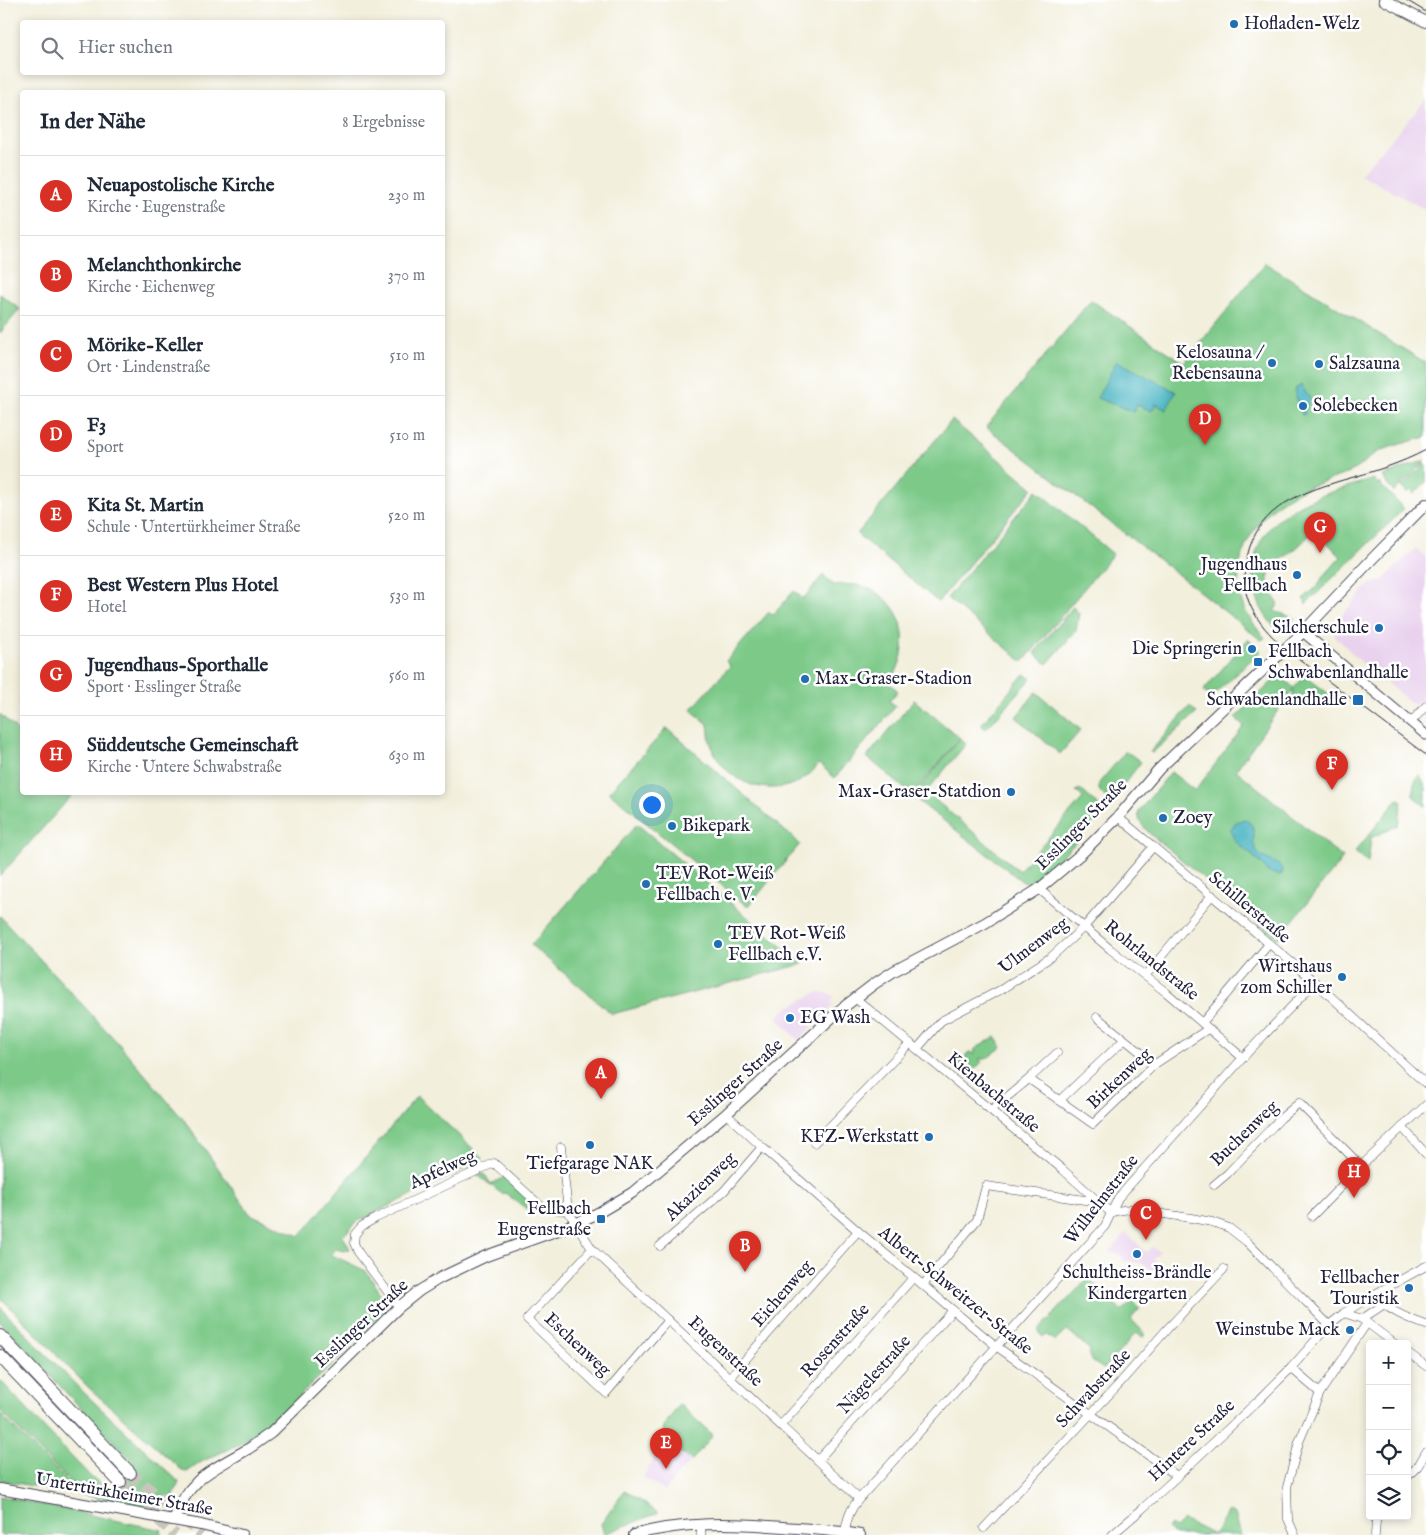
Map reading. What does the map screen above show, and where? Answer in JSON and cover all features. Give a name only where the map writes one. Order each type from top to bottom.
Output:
[{"type":"highway","points":[[0,1336],[130,1473]]},
{"type":"highway","points":[[0,1356],[120,1482]]},
{"type":"main road","points":[[1384,0],[1426,22]]},
{"type":"main road","name":"Esslinger Straße","points":[[174,1520],[178,1508],[191,1487],[210,1470],[250,1448],[271,1433],[399,1307],[419,1291],[440,1278],[486,1256],[576,1224],[598,1214],[632,1193],[726,1114],[855,998],[894,971],[986,923],[1039,889],[1082,853],[1118,817],[1159,769],[1303,632],[1426,504]]},
{"type":"main road","name":"Untertürkheimer Straße","points":[[0,1489],[174,1520],[242,1535]]},
{"type":"main road","points":[[634,1535],[701,1524],[768,1526],[845,1532],[860,1535]]},
{"type":"street","points":[[1303,632],[1426,734]]},
{"type":"street","points":[[1411,722],[1424,708]]},
{"type":"street","name":"Schillerstraße","points":[[1118,817],[1315,982],[1426,1084]]},
{"type":"street","name":"Ulmenweg","points":[[917,1049],[940,1021],[1002,989],[1051,957],[1085,926],[1153,847]]},
{"type":"street","name":"Rohrlandstraße","points":[[1039,889],[1110,949],[1146,975],[1243,1058]]},
{"type":"street","points":[[1146,975],[1212,895]]},
{"type":"street","name":"Birkenweg","points":[[1029,1079],[1093,1124],[1155,1064],[1205,1026],[1269,944]]},
{"type":"street","name":"Wilhelmstraße","points":[[845,1532],[852,1506],[1105,1226],[1118,1198],[1243,1058],[1315,982]]},
{"type":"street","name":"Kienbachstraße","points":[[855,998],[991,1110],[1110,1212]]},
{"type":"street","points":[[1098,1017],[1155,1064]]},
{"type":"street","points":[[1060,1100],[1124,1040]]},
{"type":"street","points":[[814,1142],[910,1043]]},
{"type":"street","points":[[991,1110],[1057,1053]]},
{"type":"street","name":"Buchenweg","points":[[1214,1185],[1281,1118],[1299,1103],[1361,1166]]},
{"type":"street","points":[[1312,1216],[1361,1166],[1426,1105]]},
{"type":"street","name":"Albert-Schweitzer-Straße","points":[[726,1114],[858,1232],[996,1346],[1177,1476]]},
{"type":"street","points":[[1402,1127],[1426,1154]]},
{"type":"street","points":[[561,1146],[568,1211],[576,1224]]},
{"type":"street","name":"Akazienweg","points":[[660,1246],[724,1191],[762,1147]]},
{"type":"street","name":"Apfelweg","points":[[399,1307],[358,1252],[354,1243],[354,1234],[362,1226],[494,1163],[543,1208],[568,1211]]},
{"type":"street","points":[[923,1285],[977,1220],[986,1186],[1099,1202]]},
{"type":"street","points":[[1110,1212],[1130,1209],[1191,1218],[1229,1228],[1239,1235],[1329,1325]]},
{"type":"street","name":"Eugenstraße","points":[[576,1224],[592,1249],[859,1499]]},
{"type":"street","name":"Eichenweg","points":[[730,1378],[858,1232]]},
{"type":"street","name":"Eschenweg","points":[[592,1249],[526,1319],[606,1393],[668,1320]]},
{"type":"street","name":"Hintere Straße","points":[[1112,1535],[1292,1368],[1329,1325],[1373,1295],[1426,1266]]},
{"type":"street","name":"Schwabstraße","points":[[984,1528],[1224,1269]]},
{"type":"street","name":"Rosenstraße","points":[[781,1425],[913,1278]]},
{"type":"street","points":[[1373,1295],[1383,1305],[1407,1319],[1426,1325]]},
{"type":"street","points":[[1295,1535],[1288,1519],[1287,1487],[1300,1442],[1320,1393],[1365,1321],[1383,1305]]},
{"type":"street","name":"Nägelestraße","points":[[818,1460],[953,1310]]},
{"type":"street","points":[[1344,1313],[1365,1321],[1390,1340]]},
{"type":"street","points":[[1411,1355],[1426,1366]]},
{"type":"street","points":[[1292,1368],[1320,1393]]},
{"type":"street","points":[[1408,1475],[1418,1466],[1426,1452]]},
{"type":"street","points":[[1375,1535],[1376,1520]]},
{"type":"street","points":[[700,1535],[701,1524]]},
{"type":"shaded area","points":[[1426,100],[1426,210],[1360,174]]},
{"type":"shaded area","name":"Silcherschule","points":[[1416,548],[1426,558],[1426,695],[1415,706],[1359,660],[1337,638],[1332,630],[1332,626],[1370,584],[1383,580]]},
{"type":"shaded area","points":[[817,992],[830,994],[834,997],[831,1002],[834,1005],[798,1040],[778,1019],[780,1014],[789,1007]]},
{"type":"shaded area","name":"Schultheiss-Brändle Kindergarten","points":[[1126,1233],[1146,1252],[1153,1247],[1160,1252],[1153,1259],[1162,1269],[1157,1274],[1142,1263],[1122,1260],[1123,1257],[1110,1251]]},
{"type":"shaded area","points":[[664,1441],[692,1460],[665,1491],[643,1477]]},
{"type":"green space","points":[[1265,263],[1426,363],[1426,437],[1378,452],[1354,470],[1295,493],[1274,507],[1263,519],[1245,546],[1238,578],[1245,610],[1265,638],[1261,640],[986,427],[1091,300],[1184,363]]},
{"type":"green space","points":[[0,294],[20,309],[0,333]]},
{"type":"green space","points":[[952,420],[1033,488],[938,602],[857,534]]},
{"type":"green space","points":[[1426,460],[1394,492],[1388,486],[1383,476]]},
{"type":"green space","points":[[1424,464],[1426,466],[1426,482],[1414,494],[1410,490],[1407,493],[1401,487]]},
{"type":"green space","points":[[1374,479],[1404,509],[1306,604],[1304,598],[1318,586],[1322,578],[1341,557],[1314,531],[1276,564],[1269,575],[1268,581],[1269,588],[1279,604],[1274,611],[1295,618],[1286,625],[1274,626],[1262,609],[1253,581],[1256,552],[1265,534],[1279,519],[1295,508],[1334,491]]},
{"type":"green space","points":[[1037,490],[1113,554],[1023,662],[947,598]]},
{"type":"green space","name":"Max-Graser-Stadion","points":[[823,575],[834,585],[850,584],[861,586],[879,594],[898,615],[902,628],[902,656],[897,670],[889,683],[898,691],[889,701],[896,706],[835,778],[819,764],[802,780],[789,786],[776,788],[750,784],[737,778],[718,760],[711,744],[708,724],[691,710],[730,666],[726,661],[769,612],[773,615],[794,591],[803,599]]},
{"type":"green space","points":[[1073,607],[1079,613],[1076,631],[1047,664],[1034,653]]},
{"type":"green space","points":[[1248,639],[1261,651],[1211,697],[1203,691]]},
{"type":"green space","points":[[1024,674],[1031,679],[986,729],[981,725]]},
{"type":"green space","points":[[1279,675],[1294,688],[1305,676],[1341,703],[1340,705],[1330,699],[1321,698],[1301,706],[1293,700],[1293,689],[1236,770],[1343,858],[1278,939],[1150,834],[1139,818],[1139,811],[1171,772],[1195,791],[1244,726],[1235,718]]},
{"type":"green space","points":[[1036,692],[1081,730],[1060,754],[1016,717]]},
{"type":"green space","points":[[914,700],[960,738],[912,795],[867,757]]},
{"type":"green space","points":[[1190,706],[1197,713],[1152,753],[1150,752]]},
{"type":"green space","points":[[0,714],[20,733],[20,795],[72,795],[0,876]]},
{"type":"green space","points":[[667,728],[800,844],[748,907],[609,792]]},
{"type":"green space","points":[[960,738],[966,744],[926,792],[1019,871],[1083,798],[1076,791],[1080,789],[1100,808],[1098,816],[1082,837],[1028,883],[1023,882],[913,797]]},
{"type":"green space","points":[[1126,751],[1141,762],[1112,800],[1102,794],[1099,789],[1099,783]]},
{"type":"green space","points":[[1420,775],[1426,788],[1426,800],[1424,801],[1426,807],[1413,796],[1414,784]]},
{"type":"green space","points":[[1398,799],[1402,802],[1398,825],[1371,838],[1368,863],[1355,852]]},
{"type":"green space","name":"TEV Rot-Weiß Fellbach e. V.","points":[[637,824],[803,964],[612,1014],[531,945]]},
{"type":"green space","points":[[0,916],[118,1043],[188,1125],[250,1214],[300,1236],[417,1096],[483,1158],[480,1162],[358,1221],[343,1236],[350,1249],[344,1251],[335,1249],[332,1255],[366,1271],[384,1298],[386,1309],[336,1361],[275,1419],[244,1442],[203,1461],[187,1472],[183,1471],[88,1387],[0,1297]]},
{"type":"green space","points":[[995,1037],[1002,1047],[986,1059],[979,1059],[982,1062],[969,1075],[956,1064],[970,1052],[974,1055],[975,1049]]},
{"type":"green space","points":[[479,1172],[485,1175],[491,1184],[506,1176],[538,1207],[531,1212],[505,1193],[502,1194],[475,1173]]},
{"type":"green space","points":[[1088,1278],[1122,1311],[1133,1301],[1140,1308],[1131,1319],[1146,1335],[1143,1337],[1136,1333],[1104,1369],[1092,1361],[1089,1356],[1090,1350],[1070,1332],[1066,1331],[1055,1341],[1047,1335],[1043,1337],[1038,1331]]},
{"type":"green space","points":[[0,1307],[79,1388],[179,1482],[173,1497],[167,1504],[163,1507],[152,1509],[83,1495],[0,1411],[0,1380],[91,1477],[108,1488],[118,1489],[134,1473],[133,1461],[103,1432],[0,1322]]},
{"type":"green space","points":[[679,1404],[713,1435],[692,1460],[662,1440],[664,1426]]},
{"type":"green space","points":[[0,1414],[81,1495],[0,1480]]},
{"type":"green space","points":[[625,1490],[658,1513],[604,1534],[601,1524]]},
{"type":"green space","points":[[0,1496],[162,1530],[160,1535],[0,1535]]},
{"type":"green space","points":[[1229,1511],[1235,1514],[1241,1535],[1214,1535]]},
{"type":"green space","points":[[1183,1520],[1214,1535],[1175,1535],[1167,1529],[1170,1525],[1175,1528]]},
{"type":"water","points":[[1117,361],[1176,392],[1166,410],[1156,404],[1152,411],[1137,405],[1134,412],[1097,398]]},
{"type":"water","name":"Solebecken","points":[[1301,385],[1310,399],[1304,412],[1305,414],[1302,415],[1294,390]]},
{"type":"water","points":[[1245,819],[1253,827],[1255,848],[1261,856],[1280,866],[1283,870],[1282,874],[1278,875],[1267,872],[1262,864],[1235,841],[1230,830],[1236,822]]},
{"type":"tunnel","points":[[130,1473],[202,1535]]},
{"type":"tunnel","points":[[120,1482],[175,1535]]},
{"type":"tram line","points":[[1406,0],[1426,12]]},
{"type":"tram line","points":[[1426,450],[1386,467],[1308,492],[1279,508],[1267,518],[1257,531],[1249,548],[1244,580],[1249,603],[1261,624],[1277,641],[1426,755]]},
{"type":"place","name":"Hofladen-Welz","points":[[1234,24]]},
{"type":"place","name":"Kelosauna / Rebensauna","points":[[1272,363]]},
{"type":"place","name":"Salzsauna","points":[[1319,364]]},
{"type":"place","name":"Solebecken","points":[[1303,406]]},
{"type":"place","name":"F3","points":[[1205,445]]},
{"type":"place","name":"Jugendhaus-Sporthalle","points":[[1320,553]]},
{"type":"place","name":"Jugendhaus Fellbach","points":[[1297,575]]},
{"type":"place","name":"Silcherschule","points":[[1379,628]]},
{"type":"place","name":"Die Springerin","points":[[1252,649]]},
{"type":"place","name":"Fellbach Schwabenlandhalle","points":[[1258,662]]},
{"type":"place","name":"Max-Graser-Stadion","points":[[805,679]]},
{"type":"place","name":"Schwabenlandhalle","points":[[1358,700]]},
{"type":"place","name":"Best Western Plus Hotel","points":[[1332,790]]},
{"type":"place","name":"Max-Graser-Statdion","points":[[1011,792]]},
{"type":"place","name":"Zoey","points":[[1163,818]]},
{"type":"place","name":"Bikepark","points":[[672,826]]},
{"type":"place","name":"TEV Rot-Weiß Fellbach e. V.","points":[[646,884]]},
{"type":"place","name":"TEV Rot-Weiß Fellbach e.V.","points":[[718,944]]},
{"type":"place","name":"Wirtshaus zom Schiller","points":[[1342,977]]},
{"type":"place","name":"EG Wash","points":[[790,1018]]},
{"type":"place","name":"Neuapostolische Kirche","points":[[601,1099]]},
{"type":"place","name":"KFZ-Werkstatt","points":[[929,1137]]},
{"type":"place","name":"Tiefgarage NAK","points":[[590,1145]]},
{"type":"place","name":"Süddeutsche Gemeinschaft","points":[[1354,1198]]},
{"type":"place","name":"Fellbach Eugenstraße","points":[[601,1219]]},
{"type":"place","name":"Mörike-Keller","points":[[1146,1240]]},
{"type":"place","name":"Schultheiss-Brändle Kindergarten","points":[[1137,1254]]},
{"type":"place","name":"Melanchthonkirche","points":[[745,1272]]},
{"type":"place","name":"Fellbacher Touristik","points":[[1409,1288]]},
{"type":"place","name":"Weinstube Mack","points":[[1350,1330]]},
{"type":"place","name":"Kita St. Martin","points":[[666,1469]]}]
